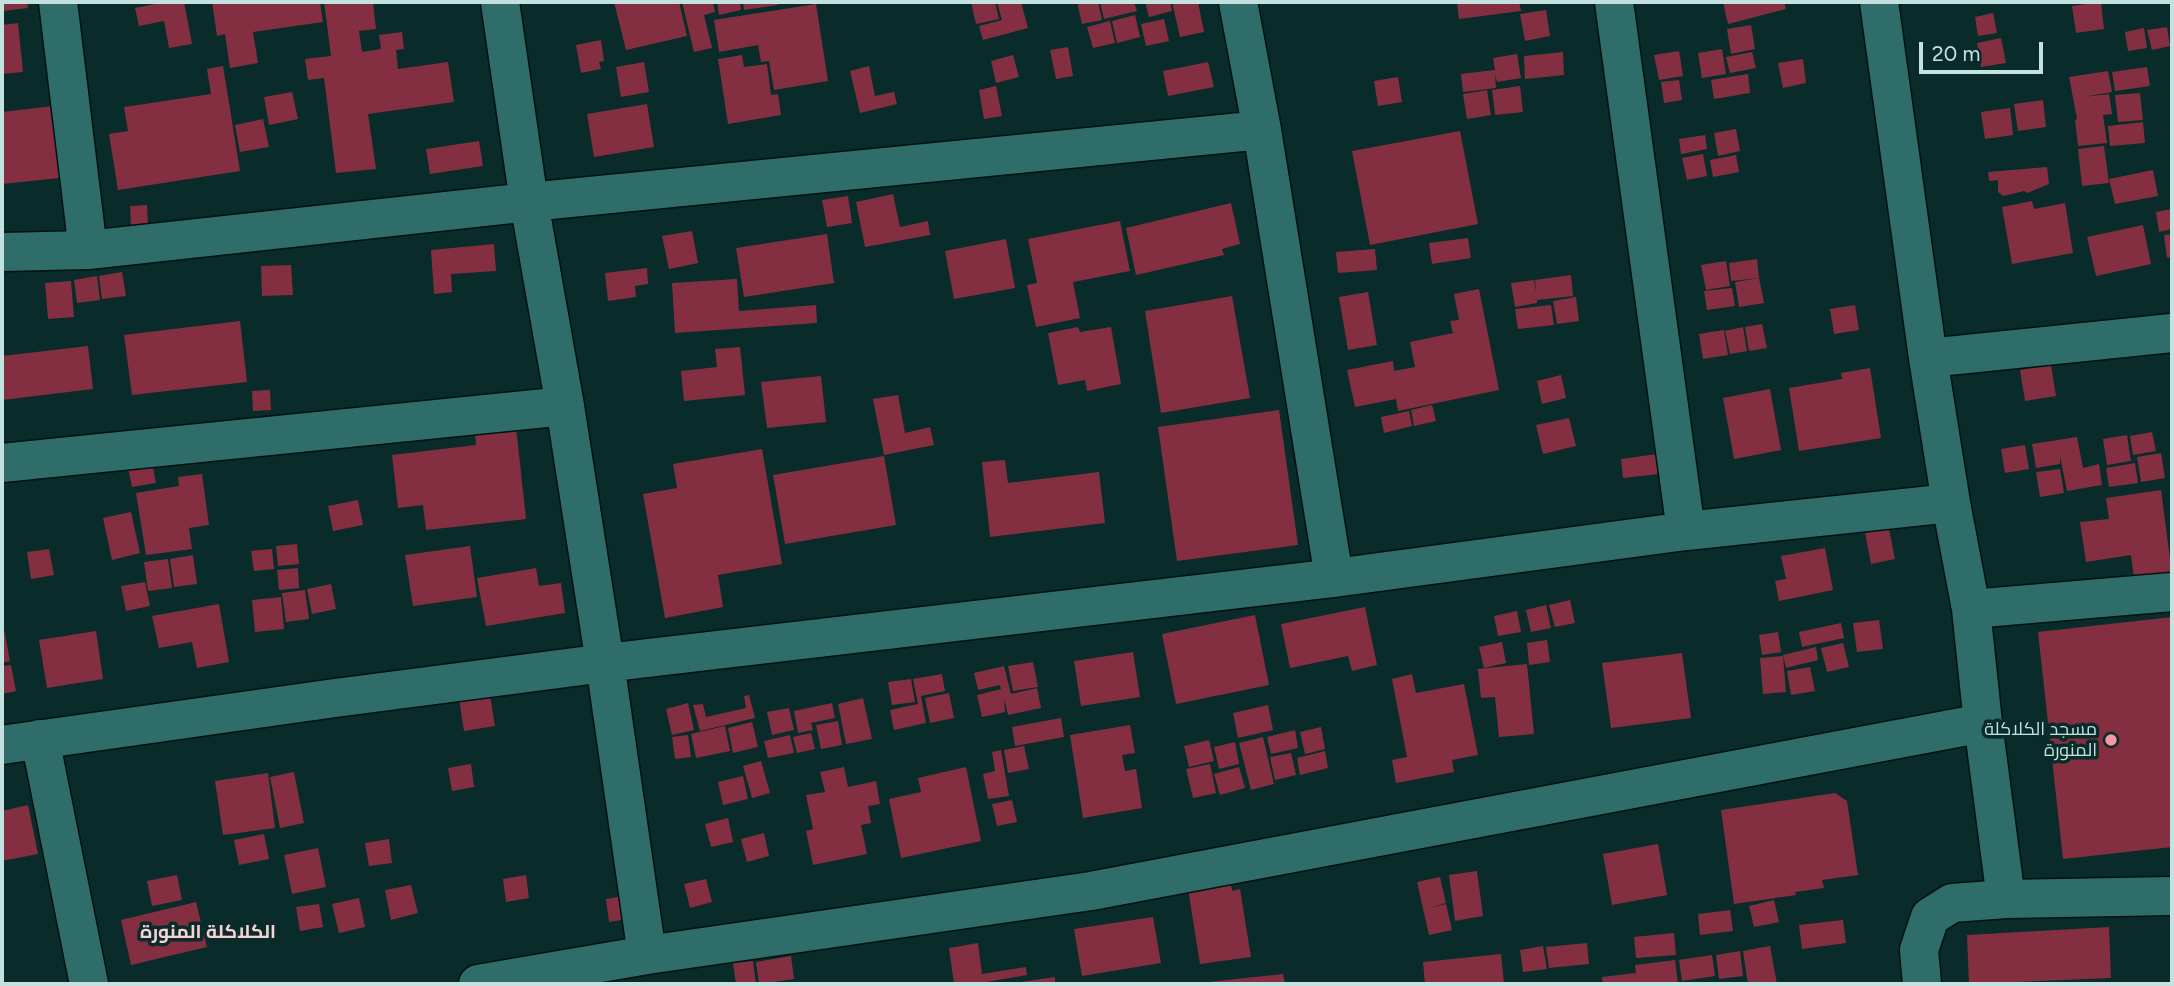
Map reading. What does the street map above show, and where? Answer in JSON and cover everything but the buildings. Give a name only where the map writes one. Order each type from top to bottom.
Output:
[{"type":"street","points":[[58,2],[88,250]]},
{"type":"street","points":[[500,2],[529,202],[565,406],[605,663],[646,955]]},
{"type":"street","points":[[1238,2],[1262,130],[1334,578]]},
{"type":"street","points":[[1614,2],[1686,531]]},
{"type":"street","points":[[1879,2],[1928,358],[1971,609],[2006,898]]},
{"type":"street","points":[[2,252],[88,250],[529,202],[1262,130]]},
{"type":"street","points":[[1928,358],[2172,333]]},
{"type":"street","points":[[2,463],[565,406]]},
{"type":"street","points":[[2,745],[322,699],[605,663],[1334,578],[1686,531],[1951,503]]},
{"type":"street","points":[[1971,609],[2172,593]]},
{"type":"street","points":[[478,984],[646,955],[1091,891],[1983,723]]},
{"type":"street","points":[[40,740],[89,984]]},
{"type":"street","points":[[1922,984],[1919,950],[1930,917],[1952,903],[2006,898],[2172,896]]},
{"type":"place","name":"مسجد الكلاكلة المنورة","points":[[2111,740]]},
{"type":"district","name":"الكلاكلة المنورة","points":[[208,932]]}]
